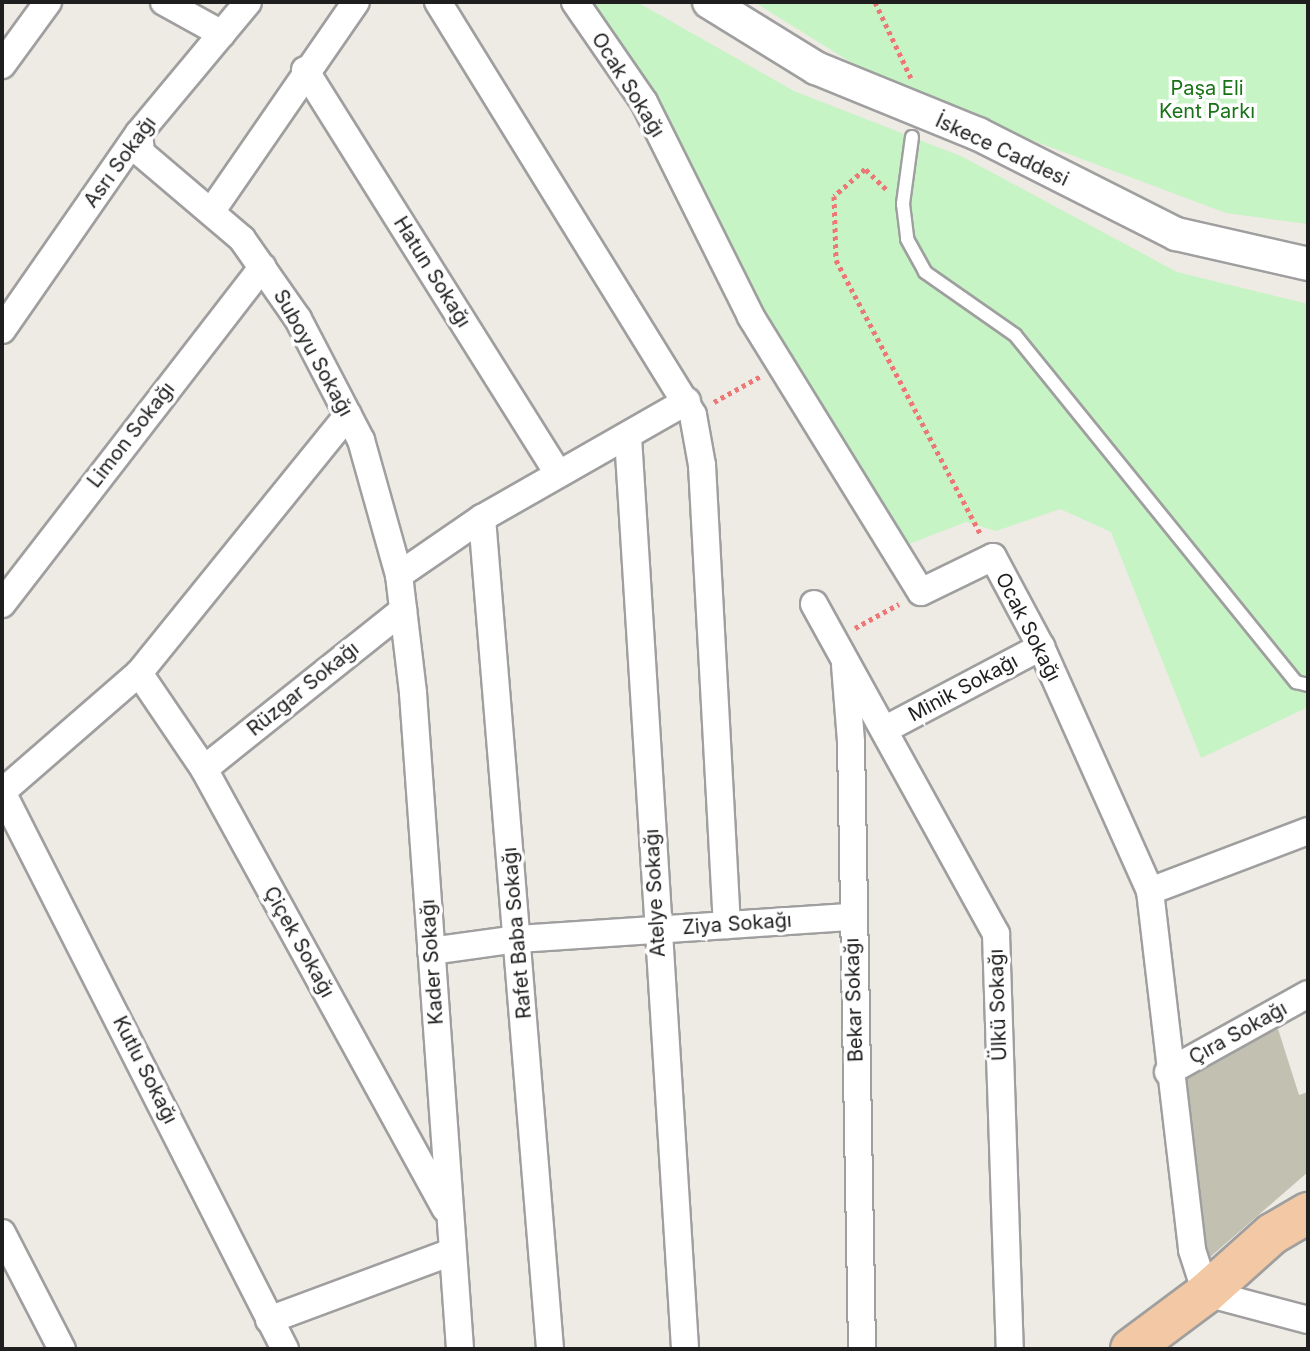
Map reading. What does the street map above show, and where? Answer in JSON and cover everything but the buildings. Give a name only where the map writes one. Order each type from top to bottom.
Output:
[{"type":"main road","points":[[1138,1346],[1206,1293],[1272,1234],[1308,1213]]},
{"type":"street","points":[[2,65],[48,2]]},
{"type":"street","points":[[164,2],[222,34]]},
{"type":"street","name":"Asrı Sokağı","points":[[2,330],[139,133],[248,2]]},
{"type":"street","points":[[211,212],[305,70],[356,2]]},
{"type":"street","points":[[438,2],[690,408],[702,465],[727,925]]},
{"type":"street","name":"Ocak Sokağı","points":[[575,2],[644,102],[751,317],[921,592],[993,557],[1041,647],[1150,891],[1168,1072],[1192,1250],[1206,1293]]},
{"type":"street","name":"İskece Caddesi","points":[[709,2],[914,124],[978,134],[1176,234],[1308,264]]},
{"type":"street","name":"Hatun Sokağı","points":[[305,70],[558,473]]},
{"type":"street","name":"Suboyu Sokağı","points":[[139,133],[141,153],[242,239],[298,319],[361,440],[399,575]]},
{"type":"street","name":"Limon Sokağı","points":[[2,604],[262,267]]},
{"type":"street","points":[[399,575],[482,518],[558,473],[690,408]]},
{"type":"street","points":[[2,792],[139,673],[348,415]]},
{"type":"street","name":"Atelye Sokağı","points":[[628,437],[685,1349]]},
{"type":"street","name":"Rafet Baba Sokağı","points":[[482,518],[550,1349]]},
{"type":"street","name":"Kader Sokağı","points":[[399,575],[460,1349]]},
{"type":"street","name":"Ülkü Sokağı","points":[[814,604],[840,645],[996,934],[1010,1349]]},
{"type":"street","name":"Rüzgar Sokağı","points":[[204,769],[403,610]]},
{"type":"street","name":"Bekar Sokağı","points":[[840,645],[851,742],[862,1349]]},
{"type":"street","name":"Minik Sokağı","points":[[884,730],[1041,647]]},
{"type":"street","name":"Çiçek Sokağı","points":[[139,673],[204,769],[450,1217]]},
{"type":"street","name":"Kutlu Sokağı","points":[[2,792],[285,1349]]},
{"type":"street","points":[[1150,891],[1308,831]]},
{"type":"street","name":"Ziya Sokağı","points":[[431,951],[518,939],[852,917]]},
{"type":"street","name":"Çıra Sokağı","points":[[1168,1072],[1308,994]]},
{"type":"street","points":[[2,1233],[62,1349]]},
{"type":"street","points":[[269,1320],[452,1252]]},
{"type":"street","points":[[1206,1293],[1308,1320]]},
{"type":"lane","points":[[914,124],[903,204],[907,239],[925,272],[1015,335],[1296,682],[1308,685]]},
{"type":"path","points":[[875,2],[919,98],[914,124]]},
{"type":"path","points":[[903,204],[865,169],[834,196],[836,260],[993,557]]},
{"type":"path","points":[[690,408],[781,365]]},
{"type":"path","points":[[840,645],[921,592]]},
{"type":"shaded area","points":[[1278,1029],[1299,1095],[1308,1092],[1308,1172],[1209,1258],[1176,1077]]},
{"type":"green space","points":[[584,2],[637,2],[794,91],[963,157],[1177,272],[1308,304],[1308,707],[1201,758],[1111,532],[1060,509],[996,531],[966,522],[904,546],[738,291]]},
{"type":"green space","name":"Paşa Eli Kent Parkı","points":[[754,2],[1308,2],[1308,224],[1226,213],[919,98],[881,81]]}]
